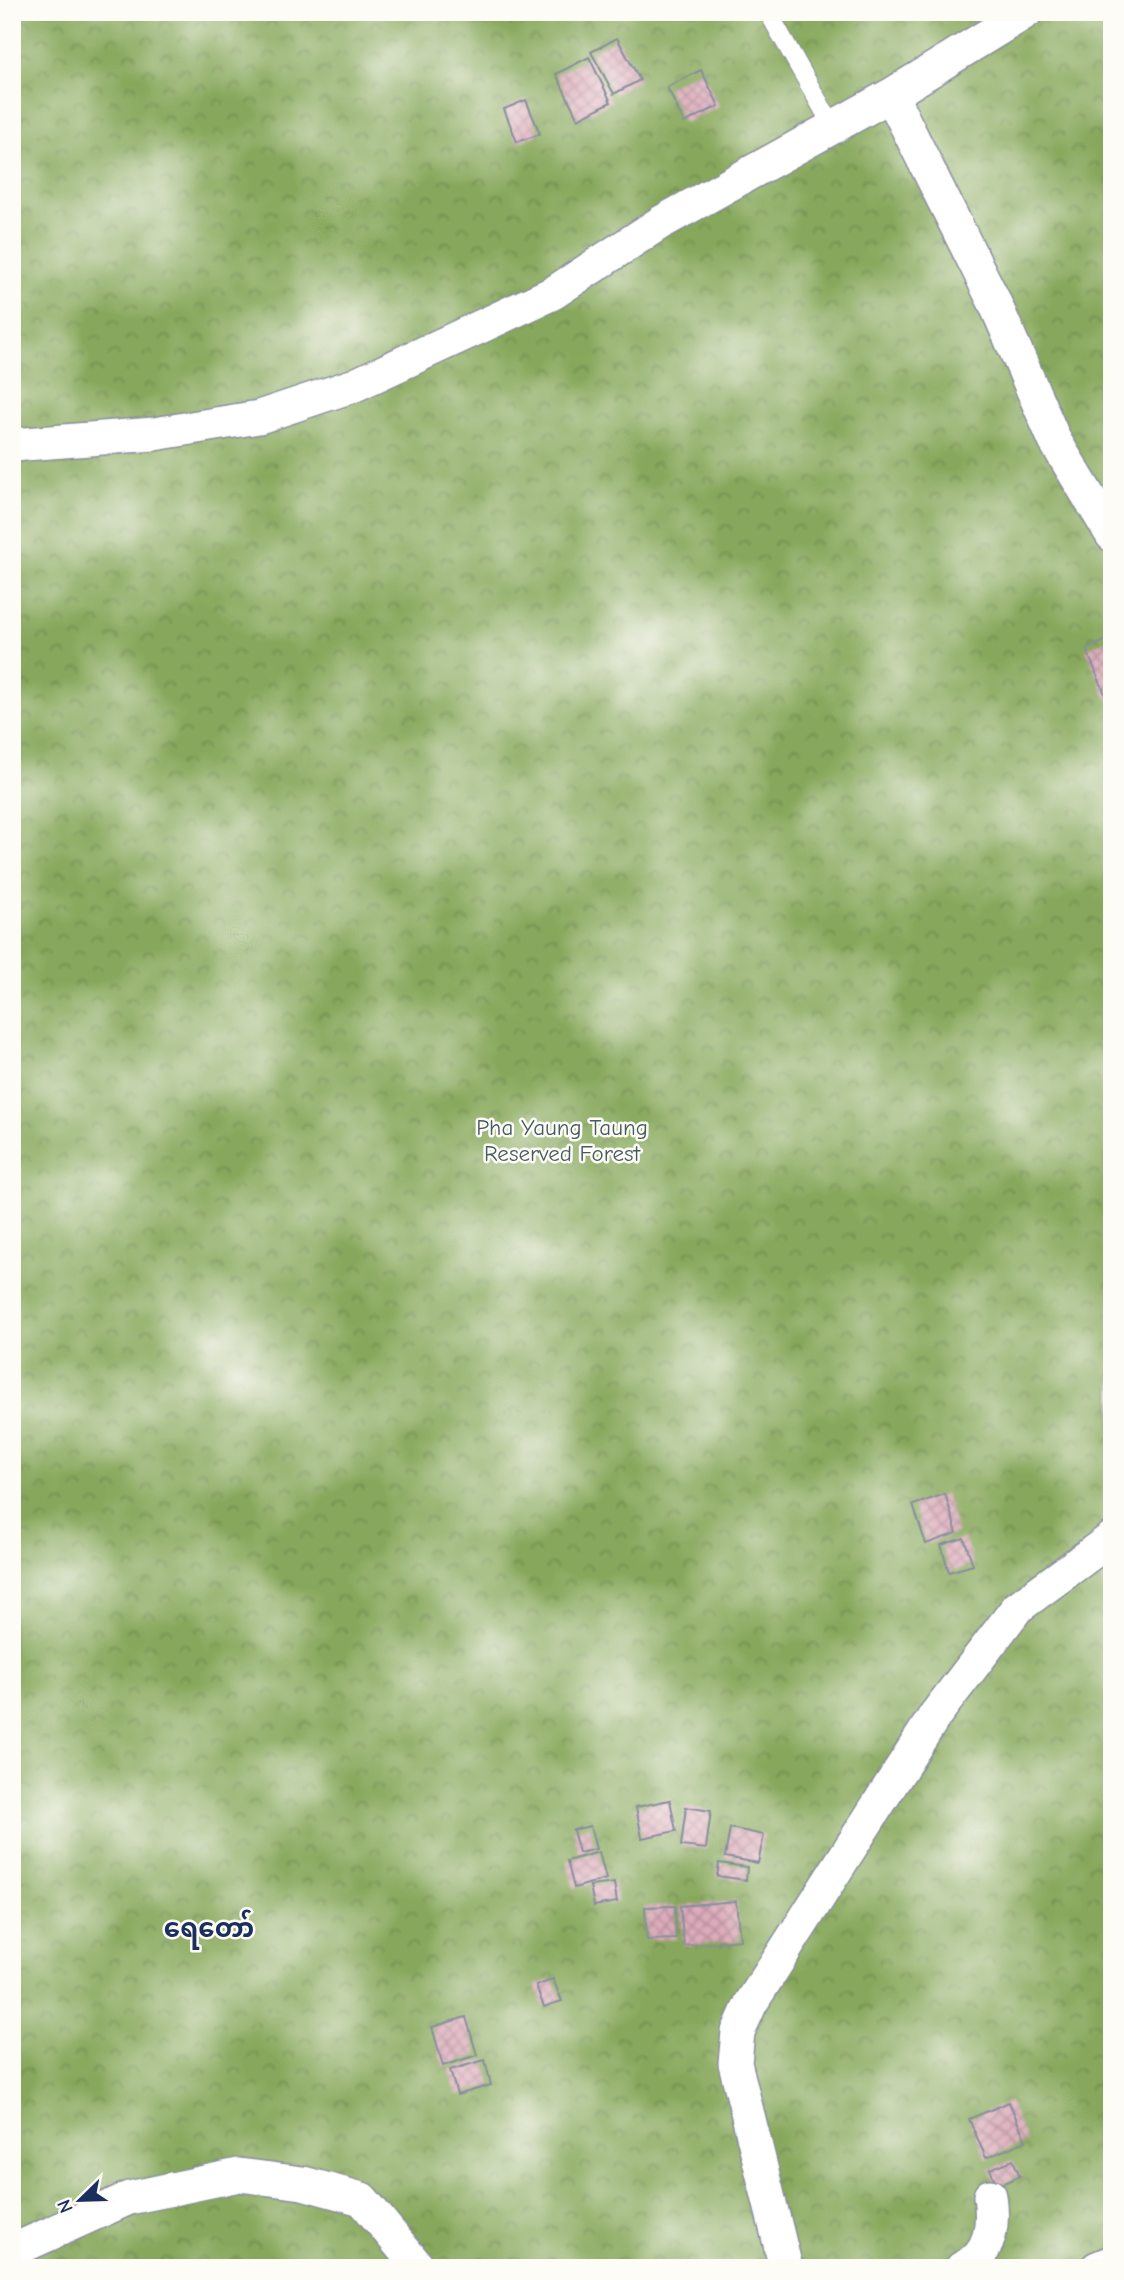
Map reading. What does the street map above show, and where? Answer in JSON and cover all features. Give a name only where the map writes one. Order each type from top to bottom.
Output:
[{"type":"street","points":[[12,445],[153,433],[259,416],[355,385],[553,293],[660,223],[891,95],[1026,12]]},
{"type":"street","points":[[891,95],[994,301],[1055,441],[1112,535]]},
{"type":"street","points":[[786,2268],[735,2063],[738,2032],[751,2003],[936,1714],[1017,1608],[1112,1538]]},
{"type":"street","points":[[12,2251],[129,2198],[239,2175],[303,2183],[362,2199],[419,2268]]},
{"type":"street","points":[[962,2268],[986,2247],[993,2221],[990,2196]]},
{"type":"street","points":[[1097,2268],[1112,2262]]},
{"type":"lane","points":[[768,12],[833,127]]},
{"type":"green space","name":"Pha Yaung Taung Reserved Forest","points":[[12,12],[1112,12],[1112,2268],[12,2268]]},
{"type":"building","points":[[617,38],[640,80],[614,94],[591,52]]},
{"type":"building","points":[[589,57],[611,102],[578,119],[556,74]]},
{"type":"building","points":[[701,70],[719,106],[684,123],[667,87]]},
{"type":"building","points":[[526,100],[540,134],[517,142],[504,109]]},
{"type":"building","points":[[1112,638],[1112,699],[1108,701],[1086,649]]},
{"type":"building","points":[[945,1494],[957,1533],[926,1544],[913,1505]]},
{"type":"building","points":[[964,1538],[973,1565],[949,1572],[941,1545]]},
{"type":"building","points":[[670,1800],[676,1831],[642,1838],[636,1807]]},
{"type":"building","points":[[686,1807],[711,1811],[706,1849],[681,1846]]},
{"type":"building","points":[[590,1826],[596,1849],[579,1853],[573,1830]]},
{"type":"building","points":[[730,1828],[764,1835],[758,1863],[725,1857]]},
{"type":"building","points":[[599,1852],[606,1879],[574,1888],[567,1861]]},
{"type":"building","points":[[719,1863],[747,1867],[746,1880],[717,1876]]},
{"type":"building","points":[[614,1883],[617,1902],[594,1906],[590,1886]]},
{"type":"building","points":[[736,1901],[740,1940],[684,1946],[680,1906]]},
{"type":"building","points":[[675,1906],[676,1939],[647,1940],[645,1907]]},
{"type":"building","points":[[553,1979],[562,2001],[544,2007],[536,1986]]},
{"type":"building","points":[[466,2017],[477,2055],[443,2066],[432,2027]]},
{"type":"building","points":[[485,2060],[491,2085],[457,2095],[450,2070]]},
{"type":"building","points":[[1009,2102],[1026,2141],[986,2158],[969,2119]]},
{"type":"building","points":[[1013,2160],[1020,2176],[997,2186],[990,2169]]},
{"type":"district","name":"ရေတော်","points":[[209,1929]]}]
